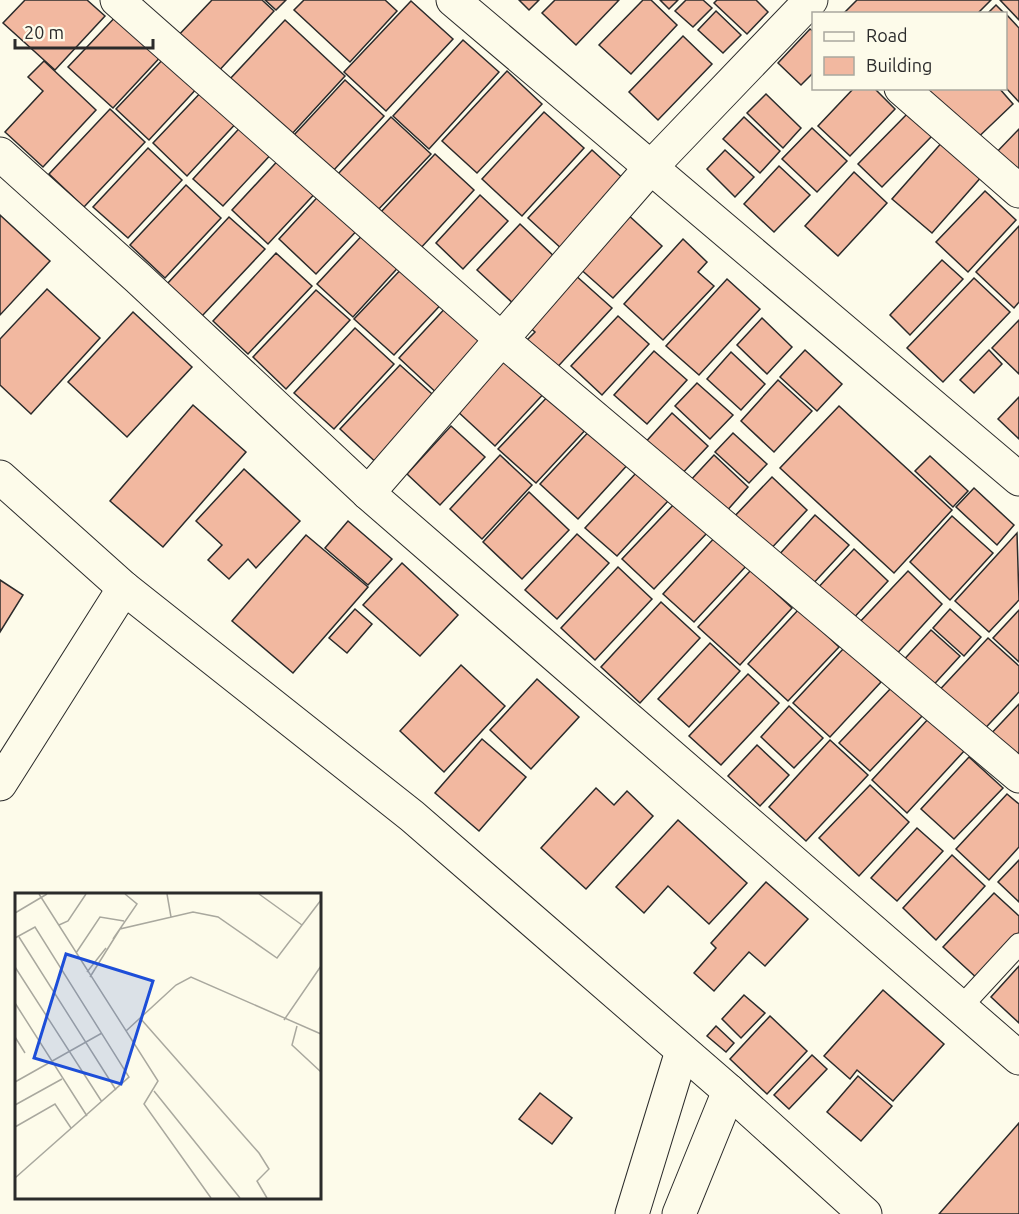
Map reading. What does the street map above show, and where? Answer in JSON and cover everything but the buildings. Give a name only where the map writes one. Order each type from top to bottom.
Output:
[{"type":"street","points":[[117,0],[500,338],[1019,776]]},
{"type":"street","points":[[453,0],[652,166],[1019,479]]},
{"type":"street","points":[[368,492],[652,166],[807,5]]},
{"type":"street","points":[[903,90],[1019,191]]},
{"type":"street","points":[[0,154],[138,278],[368,492],[1019,1058]]},
{"type":"street","points":[[0,477],[124,588],[412,816],[729,1091],[865,1214]]},
{"type":"street","points":[[2,774],[124,588]]},
{"type":"street","points":[[633,1214],[682,1051]]},
{"type":"street","points":[[679,1214],[729,1091]]},
{"type":"lane","points":[[960,1008],[1019,944]]}]
